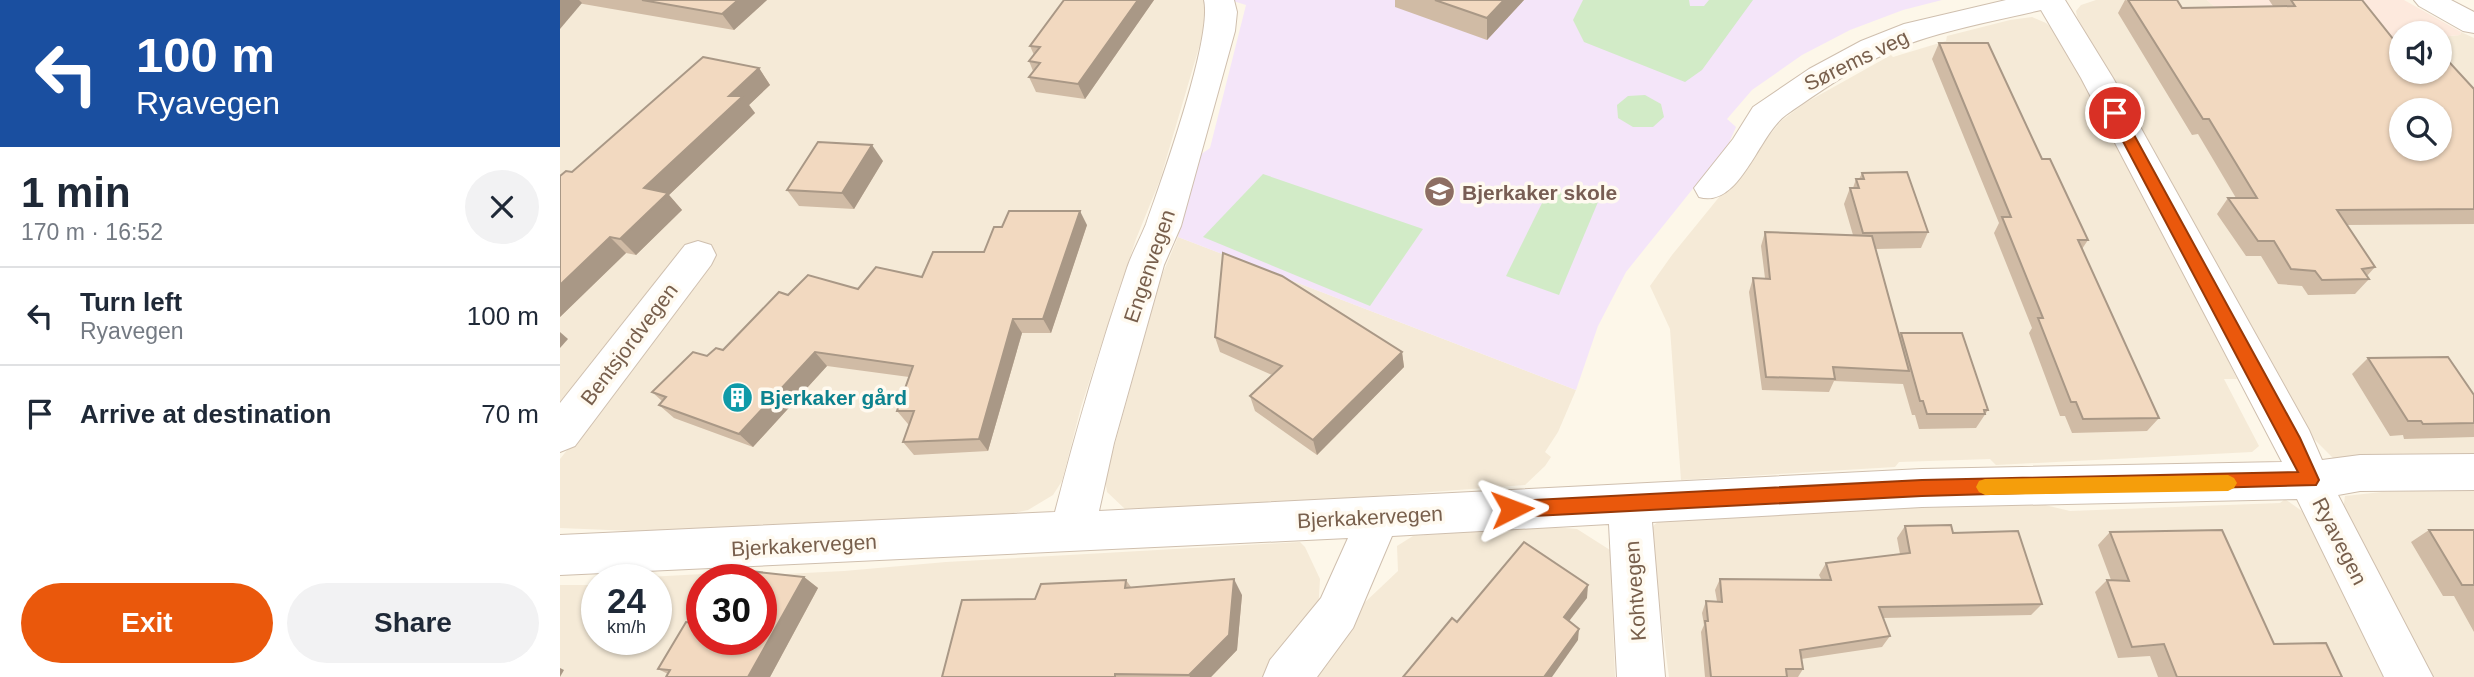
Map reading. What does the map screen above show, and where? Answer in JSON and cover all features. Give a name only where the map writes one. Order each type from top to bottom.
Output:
[{"type":"street","name":"Engenvegen","points":[[1072,532],[1093,443],[1146,265],[1163,226],[1205,88],[1220,31],[1222,12],[1219,0]]},
{"type":"street","name":"Sørems veg","points":[[1711,188],[1745,147],[1764,115],[1810,82],[1872,48],[1915,31],[2044,0]]},
{"type":"street","name":"Ryavegen","points":[[2050,0],[2097,78],[2294,443],[2409,677]]},
{"type":"street","points":[[2430,0],[2474,24]]},
{"type":"street","name":"Bentsjordvegen","points":[[560,434],[698,255]]},
{"type":"street","name":"Bjerkakervegen","points":[[560,555],[1379,517],[1922,488],[2310,480],[2360,473],[2474,472]]},
{"type":"street","name":"Kohtvegen","points":[[1629,504],[1641,677]]},
{"type":"street","points":[[1287,677],[1337,613],[1379,517]]},
{"type":"shaded area","points":[[560,0],[1206,0],[1205,27],[1160,180],[1136,239],[1081,407],[1062,481],[1053,495],[1028,510],[1004,515],[657,532],[560,528],[560,459],[606,401],[692,279],[713,261],[685,253],[629,315],[615,345],[560,414]]},
{"type":"shaded area","name":"Bjerkaker skole","points":[[1230,0],[1942,0],[1903,10],[1850,30],[1802,55],[1752,90],[1727,119],[1736,127],[1728,145],[1626,272],[1598,326],[1576,390],[1178,237],[1200,155],[1210,148],[1246,5]]},
{"type":"shaded area","points":[[2096,0],[2207,0],[2270,57],[2389,43],[2389,84],[2452,84],[2452,36],[2460,35],[2461,32],[2474,38],[2474,455],[2333,458],[2305,430],[2076,11],[2081,5]]},
{"type":"shaded area","points":[[2207,0],[2404,0],[2441,21],[2389,21],[2389,43],[2270,58]]},
{"type":"shaded area","points":[[2032,17],[2046,23],[2058,34],[2213,328],[2237,379],[2224,379],[2259,446],[2252,452],[1996,465],[1990,459],[1899,462],[1895,467],[1681,480],[1670,329],[1650,286],[1672,255],[1781,121],[1805,103],[1891,55],[1893,57],[1946,41],[1947,36]]},
{"type":"shaded area","points":[[2452,27],[2461,32],[2460,35],[2452,36]]},
{"type":"shaded area","points":[[1178,237],[1576,390],[1558,432],[1545,452],[1551,457],[1525,485],[1323,500],[1125,509],[1107,492],[1105,480],[1160,280]]},
{"type":"shaded area","points":[[2474,489],[2474,677],[2430,677],[2343,510],[2345,496]]},
{"type":"shaded area","points":[[2285,499],[2313,519],[2390,677],[1669,677],[1650,535],[1654,525],[1666,516],[2000,505],[2045,505],[2070,511],[2280,503]]},
{"type":"shaded area","points":[[1542,526],[1577,529],[1610,550],[1615,677],[1303,677],[1342,624],[1398,571],[1397,546],[1413,536]]},
{"type":"shaded area","points":[[1300,542],[1320,579],[1318,614],[1272,677],[560,677],[560,585],[581,585],[581,655],[672,655],[672,576],[686,575],[686,655],[777,655],[777,574],[946,562]]},
{"type":"green space","points":[[1583,0],[1689,0],[1690,6],[1704,6],[1709,0],[1753,0],[1702,70],[1685,82],[1584,42],[1573,20]]},
{"type":"green space","points":[[1645,95],[1661,104],[1664,117],[1653,127],[1633,127],[1618,118],[1617,105],[1628,96]]},
{"type":"green space","points":[[1263,174],[1423,229],[1370,306],[1203,237]]},
{"type":"green space","points":[[1553,190],[1598,202],[1559,295],[1506,276],[1546,195]]},
{"type":"building","points":[[642,0],[738,0],[722,14]]},
{"type":"building","points":[[1064,0],[1138,0],[1078,84],[1029,77],[1040,63],[1029,61],[1040,47],[1030,46]]},
{"type":"building","points":[[1435,0],[1504,0],[1487,18]]},
{"type":"building","points":[[2128,0],[2177,0],[2182,8],[2295,6],[2291,0],[2362,0],[2389,34],[2389,84],[2452,84],[2452,65],[2474,89],[2474,209],[2337,210],[2375,267],[2362,269],[2369,279],[2322,280],[2315,271],[2291,269],[2274,241],[2258,241],[2228,198],[2257,198],[2209,119],[2203,119]]},
{"type":"building","points":[[1939,43],[1988,43],[2042,159],[2050,159],[2088,240],[2078,240],[2159,418],[2083,419],[2076,402],[2071,402],[2038,318],[2043,318],[2002,217],[2011,217]]},
{"type":"building","points":[[703,57],[759,68],[729,96],[743,96],[644,188],[668,193],[620,239],[610,237],[560,285],[560,176],[566,171],[572,172]]},
{"type":"building","points":[[818,142],[872,145],[842,193],[787,190]]},
{"type":"building","points":[[1907,172],[1928,232],[1863,233],[1850,188],[1859,188],[1856,179],[1864,179],[1862,173]]},
{"type":"building","points":[[1009,211],[1080,211],[1043,319],[1013,319],[979,439],[903,442],[914,411],[897,411],[913,366],[815,352],[739,434],[659,405],[666,397],[652,392],[693,352],[707,356],[716,348],[723,350],[779,292],[788,295],[808,275],[858,289],[876,267],[922,277],[933,252],[984,252],[994,227],[1002,227]]},
{"type":"building","points":[[1765,232],[1872,236],[1909,371],[1833,367],[1835,379],[1766,377],[1753,278],[1770,279]]},
{"type":"building","points":[[1223,253],[1282,276],[1402,352],[1313,440],[1250,396],[1282,366],[1215,337]]},
{"type":"building","points":[[1901,333],[1962,333],[1988,410],[1984,410],[1985,414],[1927,414],[1923,401],[1920,401]]},
{"type":"building","points":[[2448,357],[2474,395],[2474,423],[2423,424],[2421,421],[2408,421],[2368,358]]},
{"type":"building","points":[[1951,525],[1953,533],[2018,531],[2042,604],[1879,607],[1890,636],[1800,650],[1803,669],[1786,669],[1787,677],[1711,677],[1705,621],[1708,621],[1706,601],[1722,602],[1720,579],[1831,580],[1826,563],[1910,553],[1905,526]]},
{"type":"building","points":[[2222,530],[2274,644],[2326,643],[2342,677],[2177,677],[2164,644],[2132,647],[2107,580],[2129,581],[2110,532]]},
{"type":"building","points":[[2429,530],[2474,530],[2474,585],[2462,585]]},
{"type":"building","points":[[1524,542],[1588,585],[1564,617],[1579,629],[1544,677],[1403,677],[1452,618],[1457,622]]},
{"type":"building","points":[[777,574],[804,577],[777,625]]},
{"type":"building","points":[[1234,579],[1229,635],[1189,675],[942,677],[962,600],[1035,599],[1041,584],[1126,580],[1125,588]]},
{"type":"building","points":[[686,622],[686,655],[760,655],[748,677],[666,677],[670,670],[658,669],[666,655],[672,655],[672,646]]},
{"type":"slow traffic","points":[[1985,487],[2228,483]]},
{"type":"place","name":"Bjerkaker skole","points":[[1439,192]]},
{"type":"place","name":"Bjerkaker gård","points":[[737,397]]},
{"type":"route","points":[[1512,509],[1922,488],[2310,480],[2294,443],[2115,113]]}]
